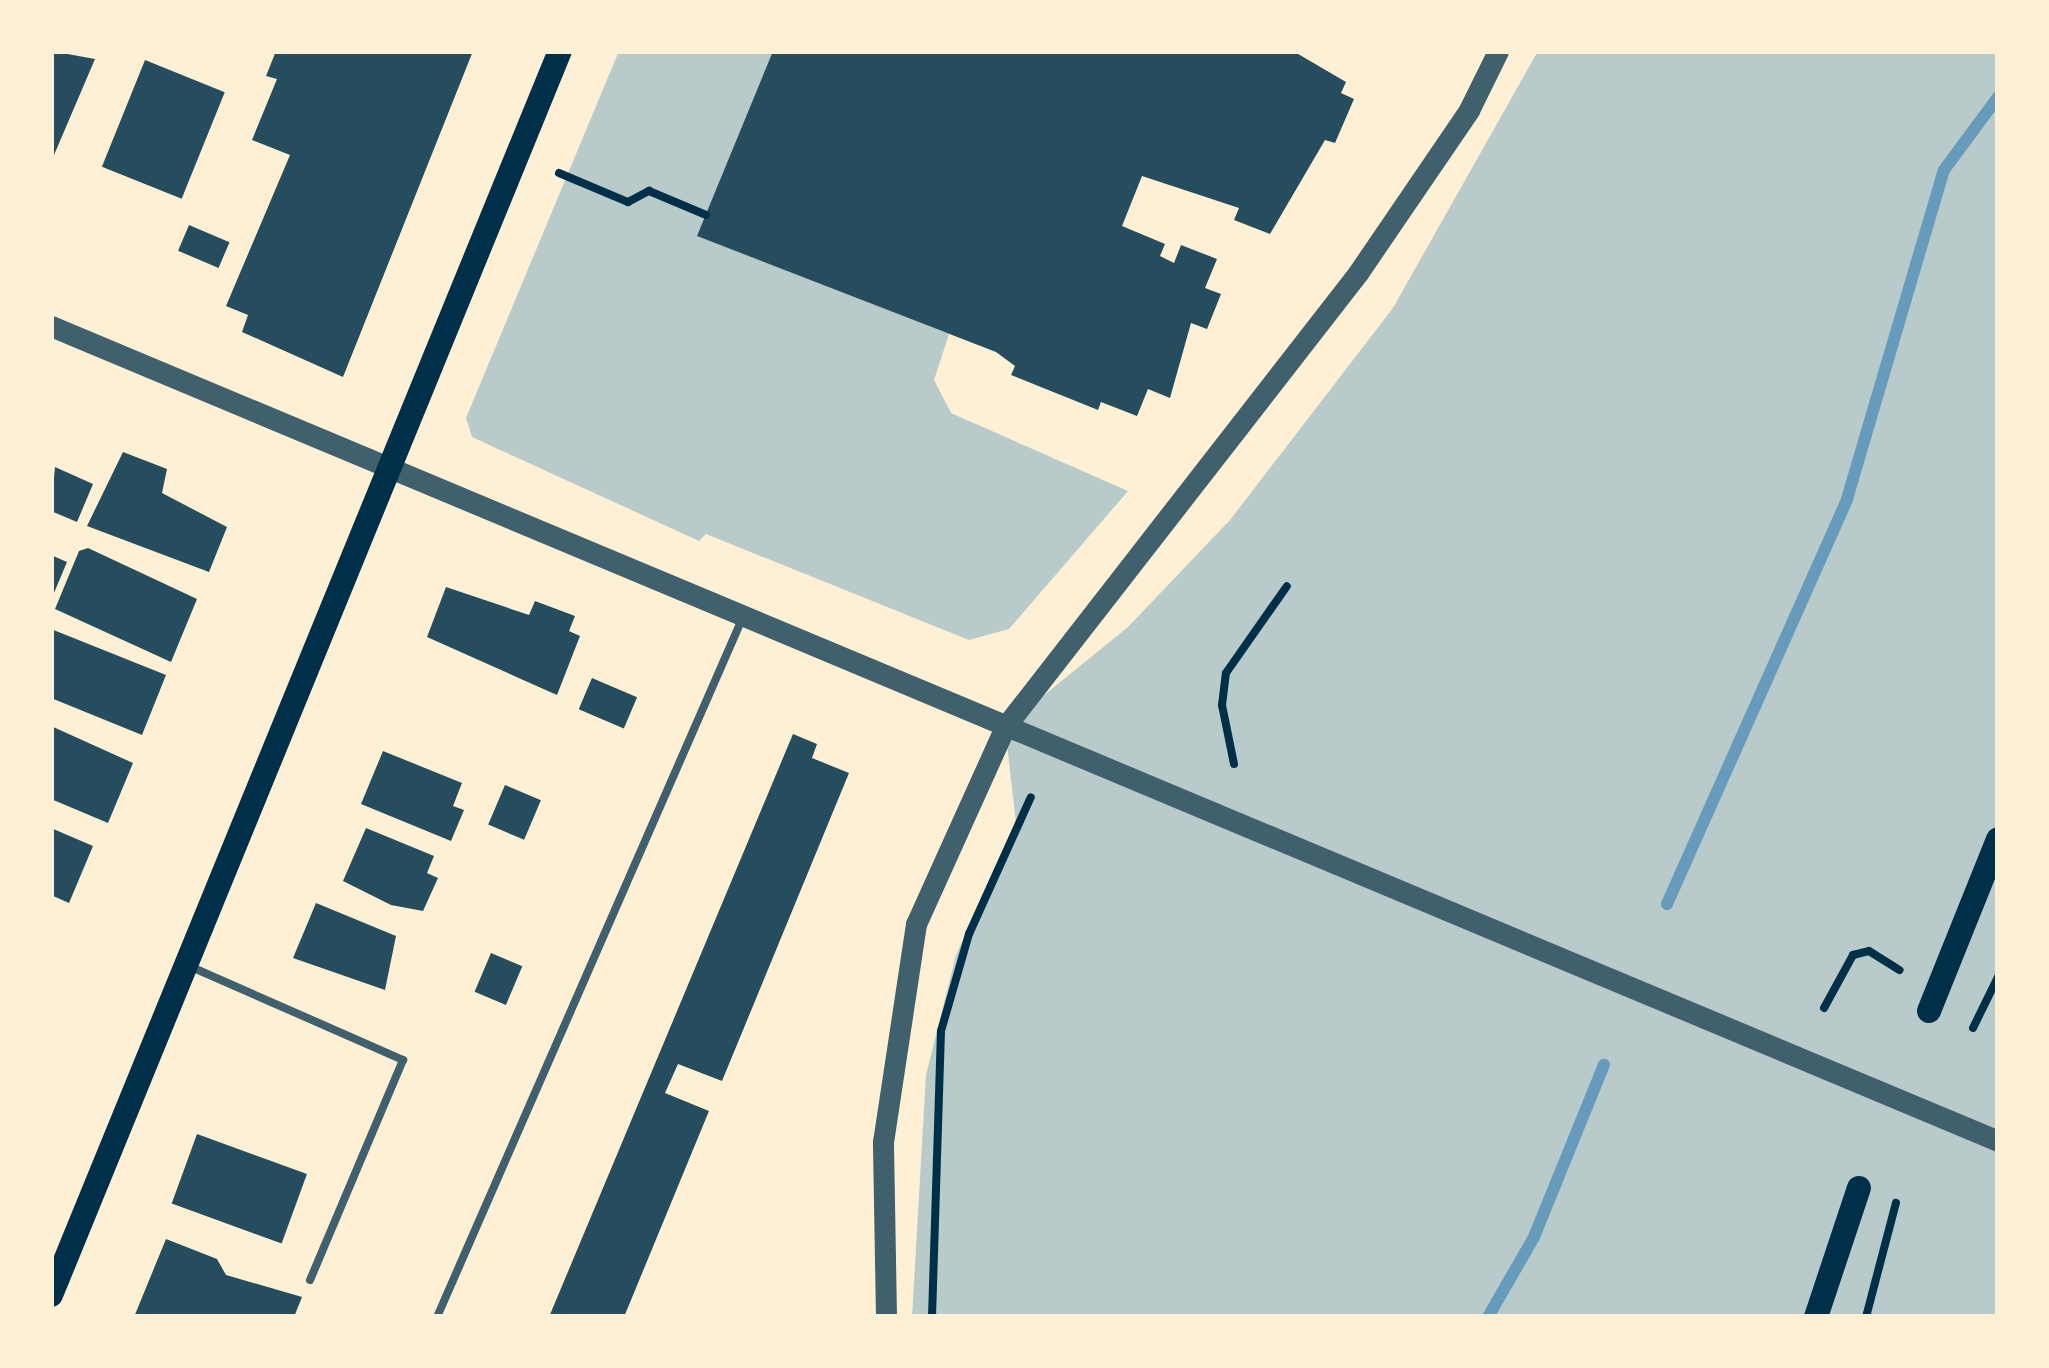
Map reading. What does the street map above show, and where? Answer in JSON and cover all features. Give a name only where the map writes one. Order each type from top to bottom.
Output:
[{"type":"main road","points":[[51,1295],[393,471],[560,51]]},
{"type":"main road","points":[[1929,1011],[1998,839]]},
{"type":"main road","points":[[1816,1317],[1859,1188]]},
{"type":"street","points":[[886,1317],[885,1121],[916,924],[1004,727],[1358,273],[1469,110],[1498,51]]},
{"type":"street","points":[[51,326],[1998,1142]]},
{"type":"lane","points":[[437,1317],[744,616]]},
{"type":"lane","points":[[188,966],[403,1060],[310,1280]]},
{"type":"path","points":[[559,173],[628,202],[650,191],[706,215]]},
{"type":"path","points":[[1234,764],[1222,705],[1226,673],[1287,586]]},
{"type":"path","points":[[932,1317],[941,1031],[969,934],[1030,797]]},
{"type":"path","points":[[1824,1008],[1853,955],[1870,951],[1900,970]]},
{"type":"path","points":[[1973,1028],[1998,977]]},
{"type":"path","points":[[1866,1317],[1896,1203]]},
{"type":"shaded area","points":[[619,51],[773,51],[698,236],[949,334],[934,380],[951,413],[1128,491],[1009,629],[969,640],[706,534],[699,541],[472,437],[466,418]]},
{"type":"shaded area","points":[[1538,51],[1998,51],[1998,1317],[912,1317],[926,1075],[956,955],[1016,823],[1005,727],[1128,627],[1230,520],[1393,308]]},
{"type":"building","points":[[51,51],[95,59],[51,162]]},
{"type":"building","points":[[276,51],[473,51],[343,377],[242,332],[248,315],[226,306],[290,155],[252,140],[277,79],[266,76]]},
{"type":"building","points":[[773,51],[1293,51],[1346,82],[1341,93],[1354,99],[1335,143],[1325,140],[1270,234],[1234,220],[1239,208],[1142,176],[1122,226],[1165,244],[1160,256],[1174,263],[1181,245],[1217,259],[1205,288],[1221,294],[1207,329],[1191,323],[1170,398],[1148,389],[1137,416],[1101,402],[1098,410],[1011,375],[1015,366],[996,352],[697,236]]},
{"type":"building","points":[[145,60],[225,92],[182,199],[102,167]]},
{"type":"building","points":[[189,225],[230,242],[219,268],[178,251]]},
{"type":"building","points":[[123,452],[167,469],[162,493],[227,527],[209,572],[87,526]]},
{"type":"building","points":[[55,467],[93,484],[77,522],[51,511]]},
{"type":"building","points":[[88,548],[197,599],[171,662],[55,609],[79,551]]},
{"type":"building","points":[[51,555],[67,562],[51,600]]},
{"type":"building","points":[[446,587],[529,615],[535,601],[575,616],[569,631],[580,636],[557,695],[427,637]]},
{"type":"building","points":[[51,629],[166,675],[142,735],[51,698]]},
{"type":"building","points":[[592,678],[637,697],[624,728],[579,709]]},
{"type":"building","points":[[51,726],[133,763],[108,823],[51,799]]},
{"type":"building","points":[[793,734],[817,744],[812,758],[849,773],[722,1081],[678,1064],[665,1093],[709,1111],[624,1317],[549,1317]]},
{"type":"building","points":[[383,751],[462,783],[453,806],[464,810],[451,841],[361,804]]},
{"type":"building","points":[[505,785],[541,800],[524,840],[488,825]]},
{"type":"building","points":[[51,828],[93,846],[69,903],[51,895]]},
{"type":"building","points":[[366,828],[434,856],[427,873],[438,878],[423,911],[391,905],[343,881]]},
{"type":"building","points":[[316,903],[396,936],[385,990],[293,958]]},
{"type":"building","points":[[491,953],[522,966],[506,1005],[475,992]]},
{"type":"building","points":[[197,1134],[307,1174],[282,1244],[172,1204]]},
{"type":"building","points":[[166,1239],[217,1259],[226,1275],[302,1297],[294,1317],[134,1317]]},
{"type":"waterway","points":[[1667,904],[1847,499],[1944,170],[1998,97]]},
{"type":"waterway","points":[[1488,1317],[1534,1237],[1604,1065]]}]
